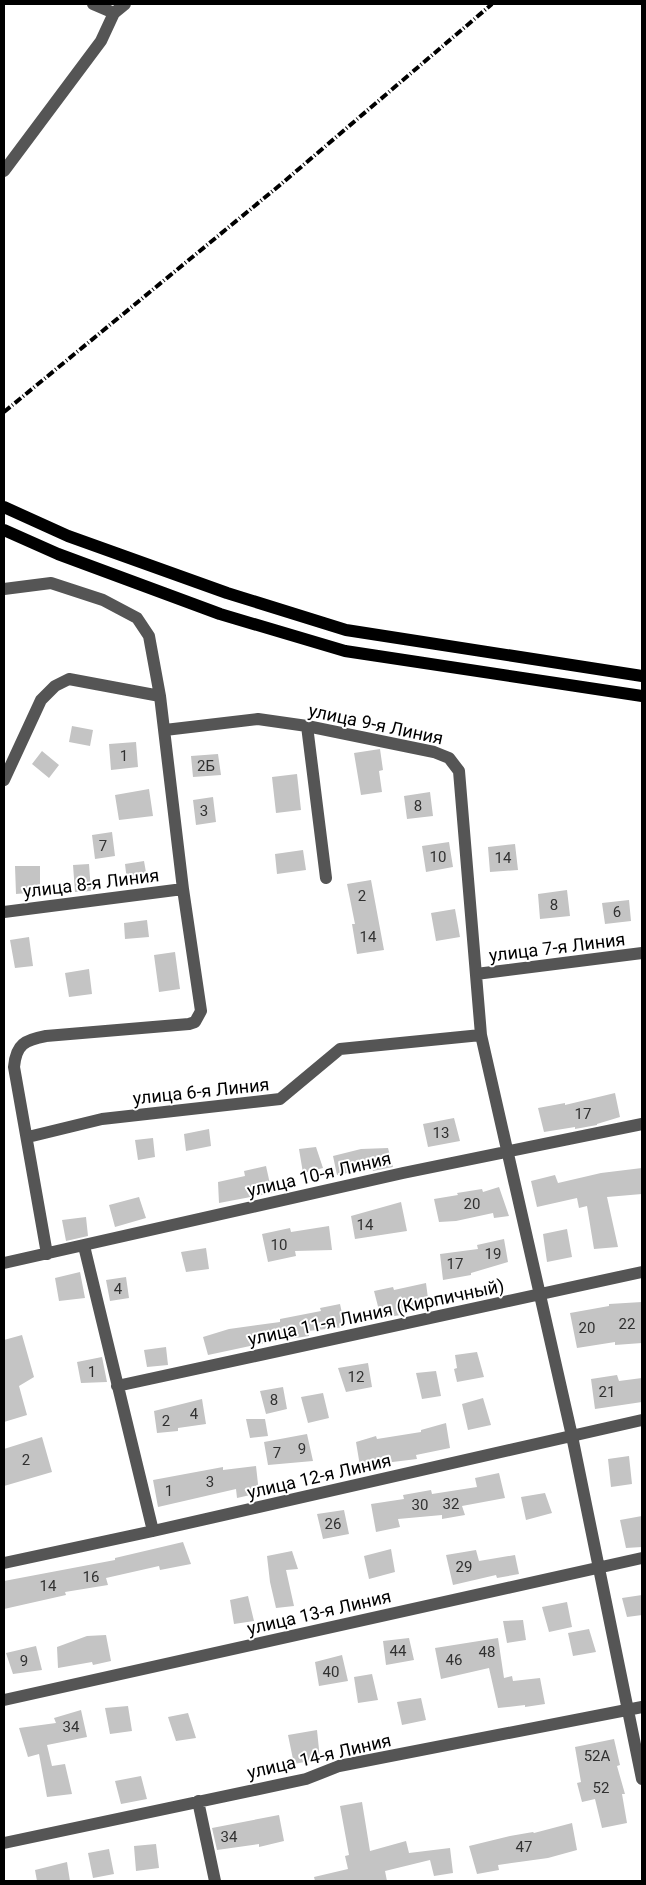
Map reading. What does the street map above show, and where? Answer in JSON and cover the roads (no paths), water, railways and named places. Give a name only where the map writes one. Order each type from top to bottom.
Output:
[{"type":"main road","points":[[4,507],[68,536],[227,593],[346,630],[642,676]]},
{"type":"main road","points":[[4,530],[58,554],[220,614],[345,651],[642,696]]},
{"type":"street","points":[[93,4],[114,13]]},
{"type":"street","points":[[4,171],[101,41],[114,13],[125,4]]},
{"type":"street","points":[[4,589],[51,583],[104,600],[137,618],[149,636],[165,730],[184,889],[201,1004],[199,1016],[195,1022],[189,1024],[46,1036],[31,1039],[21,1044],[15,1056],[14,1067],[28,1137],[47,1254]]},
{"type":"street","points":[[4,780],[41,700],[54,686],[69,680],[160,696]]},
{"type":"street","name":"улица 9-я Линия","points":[[165,730],[258,719],[307,726],[434,752],[449,758],[459,771],[481,1035]]},
{"type":"street","points":[[307,726],[326,878]]},
{"type":"street","name":"улица 8-я Линия","points":[[4,912],[184,889]]},
{"type":"street","name":"улица 7-я Линия","points":[[476,974],[642,953]]},
{"type":"street","points":[[481,1035],[572,1436],[642,1778]]},
{"type":"street","name":"улица 6-я Линия","points":[[28,1137],[102,1119],[280,1099],[340,1048],[481,1035]]},
{"type":"street","name":"улица 10-я Линия","points":[[4,1264],[403,1173],[642,1124]]},
{"type":"street","points":[[84,1246],[153,1531]]},
{"type":"street","name":"улица 11-я Линия (Кирпичный)","points":[[117,1386],[642,1272]]},
{"type":"street","name":"улица 12-я Линия","points":[[4,1563],[642,1420]]},
{"type":"street","name":"улица 13-я Линия","points":[[4,1700],[642,1558]]},
{"type":"street","name":"улица 14-я Линия","points":[[4,1843],[306,1779],[339,1766],[642,1707]]},
{"type":"street","points":[[198,1801],[215,1881]]},
{"type":"railway","points":[[4,412],[280,185],[492,4]]}]
